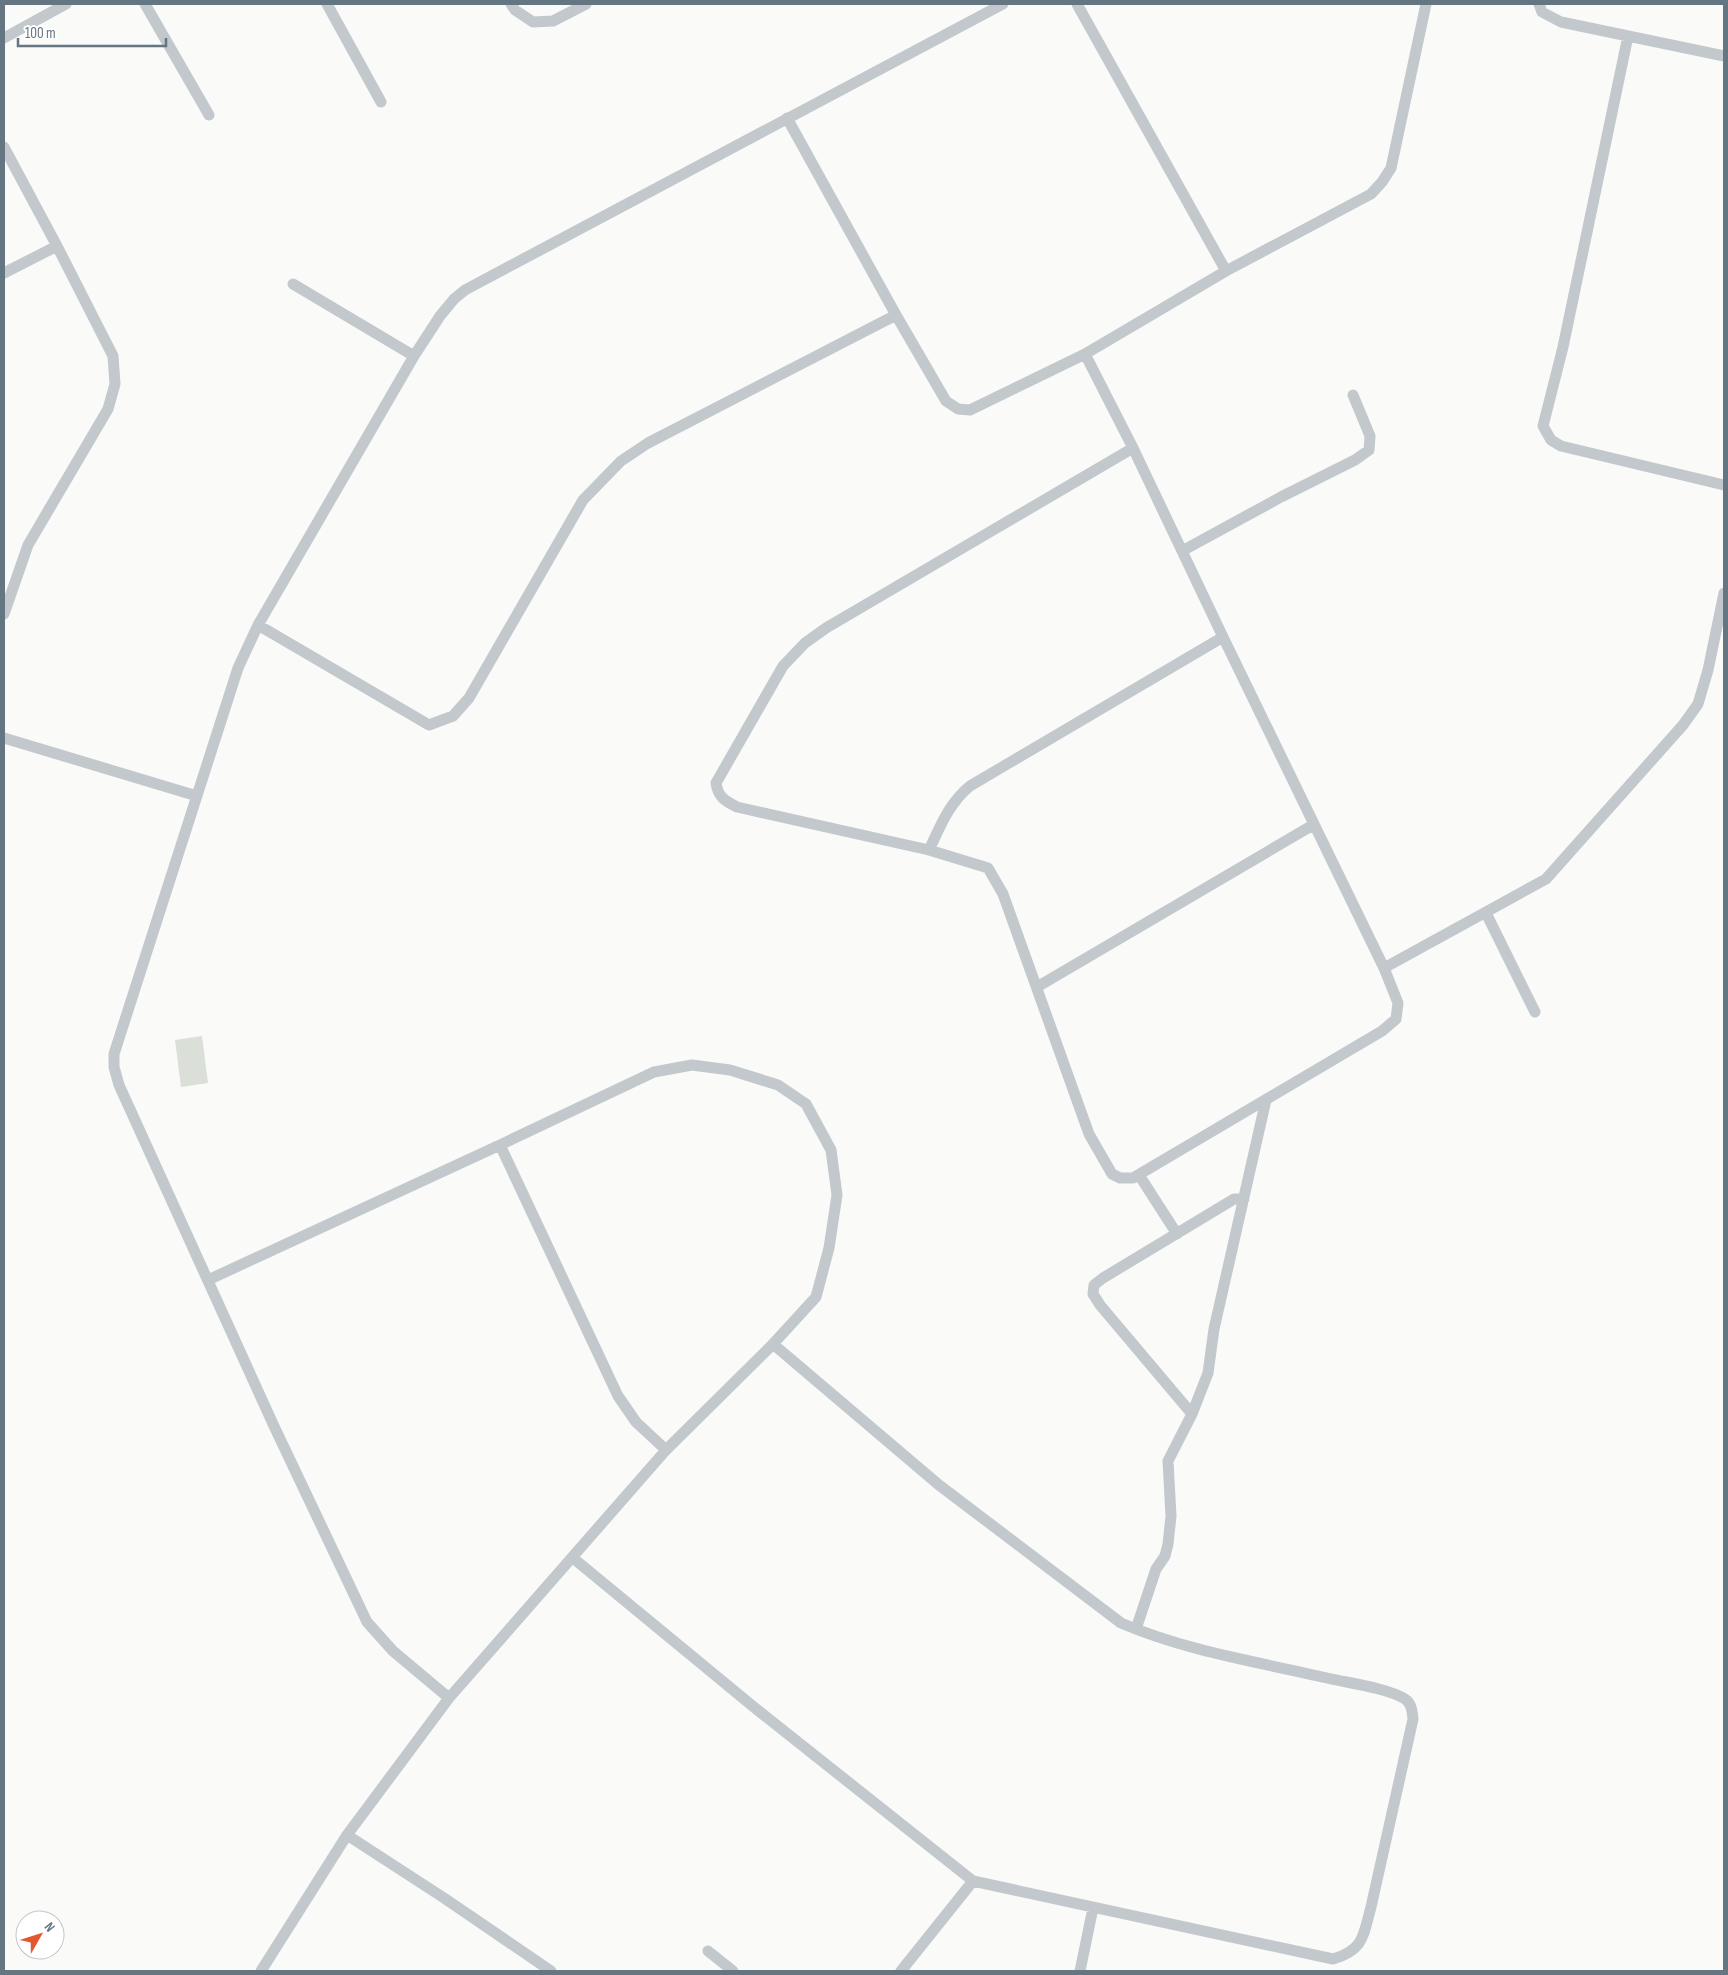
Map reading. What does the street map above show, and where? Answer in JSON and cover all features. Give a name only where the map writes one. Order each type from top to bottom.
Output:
[{"type":"street","points":[[4,38],[66,4]]},
{"type":"street","points":[[146,4],[209,115]]},
{"type":"street","points":[[327,4],[381,102]]},
{"type":"street","points":[[511,4],[514,10],[533,22],[553,21],[586,4]]},
{"type":"street","points":[[449,1698],[393,1650],[367,1622],[277,1433],[119,1084],[114,1067],[114,1054],[238,668],[258,625],[414,356],[440,316],[454,299],[465,290],[1003,4]]},
{"type":"street","points":[[1077,4],[1226,271]]},
{"type":"street","points":[[788,118],[896,315],[946,401],[958,409],[970,410],[1086,354],[1226,271],[1371,194],[1391,168],[1426,4]]},
{"type":"street","points":[[1539,4],[1542,12],[1561,22],[1724,56]]},
{"type":"street","points":[[1628,36],[1563,347],[1543,426],[1551,440],[1560,446],[1724,485]]},
{"type":"street","points":[[4,147],[58,246],[113,356],[114,384],[108,409],[28,545],[4,614]]},
{"type":"street","points":[[4,273],[58,246]]},
{"type":"street","points":[[294,284],[414,356]]},
{"type":"street","points":[[258,625],[429,725],[453,716],[469,698],[583,500],[621,461],[648,443],[896,315]]},
{"type":"street","points":[[1086,354],[1133,448],[1313,825],[1384,968],[1398,1003],[1396,1019],[1382,1031],[1133,1178],[1120,1178],[1112,1174],[1089,1134],[1003,894],[988,868],[929,850],[737,807],[724,800],[718,793],[716,783],[783,666],[805,643],[826,628],[1133,448]]},
{"type":"street","points":[[1182,550],[1355,460],[1369,450],[1370,436],[1353,395]]},
{"type":"street","points":[[1384,968],[1546,879],[1688,718],[1698,704],[1708,670],[1724,593]]},
{"type":"street","points":[[929,850],[951,806],[959,795],[970,786],[1222,637]]},
{"type":"street","points":[[4,738],[197,796]]},
{"type":"street","points":[[1037,987],[1313,825]]},
{"type":"street","points":[[1486,913],[1535,1012]]},
{"type":"street","points":[[208,1280],[654,1072],[692,1065],[730,1070],[778,1085],[806,1104],[830,1150],[837,1195],[829,1248],[816,1297],[773,1344],[666,1450],[449,1698],[347,1835],[261,1971]]},
{"type":"street","points":[[1136,1629],[1156,1569],[1165,1556],[1168,1544],[1171,1516],[1168,1461],[1192,1414],[1208,1372],[1214,1329],[1266,1100]]},
{"type":"street","points":[[500,1145],[618,1396],[636,1422],[666,1450]]},
{"type":"street","points":[[1139,1174],[1177,1234]]},
{"type":"street","points":[[1192,1414],[1160,1378],[1093,1294],[1094,1285],[1234,1199],[1244,1199]]},
{"type":"street","points":[[573,1558],[755,1708],[973,1881],[1333,1959],[1348,1954],[1356,1947],[1362,1937],[1371,1907],[1413,1719],[1412,1707],[1406,1700],[1394,1695],[1184,1645],[1121,1623],[939,1485],[773,1344]]},
{"type":"street","points":[[347,1835],[551,1971]]},
{"type":"street","points":[[901,1971],[973,1881]]},
{"type":"street","points":[[1080,1971],[1093,1908]]},
{"type":"street","points":[[708,1951],[733,1971]]},
{"type":"shaded area","points":[[202,1036],[208,1083],[181,1087],[175,1040]]}]
